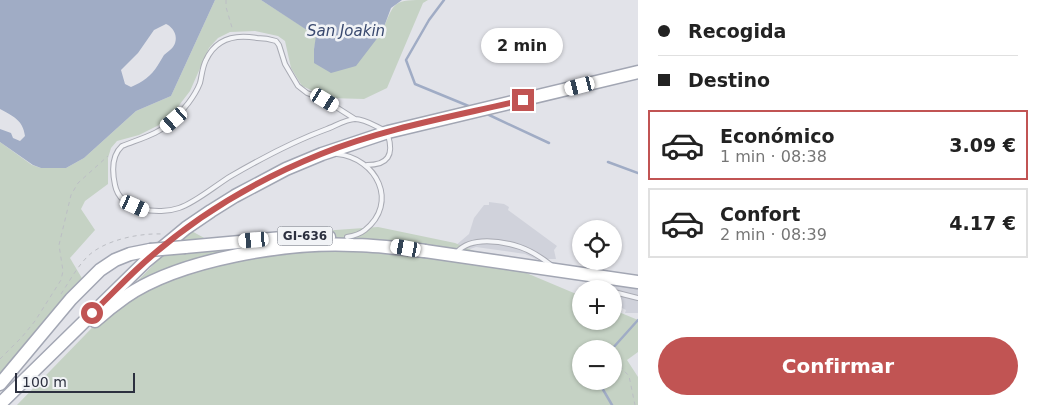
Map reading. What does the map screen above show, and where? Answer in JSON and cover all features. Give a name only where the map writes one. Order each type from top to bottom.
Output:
[{"type":"main road","points":[[0,404],[136,270],[186,228],[235,196],[286,169],[322,154],[388,132],[638,72]]},
{"type":"main road","name":"GI-636","points":[[0,384],[72,299],[100,270],[115,260],[130,254],[150,250],[304,236],[346,237],[425,251]]},
{"type":"main road","name":"GI-636","points":[[9,405],[68,345],[126,296],[149,283],[196,266],[239,255],[317,245],[354,244],[455,255],[638,282]]},
{"type":"main road","points":[[68,345],[92,313]]},
{"type":"lane","points":[[322,154],[350,157],[367,165],[375,165],[385,161],[389,156],[391,142],[388,132],[367,122],[355,119],[325,100],[307,93],[298,86],[291,76],[279,45],[276,42],[243,36],[221,41],[214,48],[206,59],[200,82],[194,94],[174,120],[166,127],[122,146],[114,157],[113,172],[116,192],[125,200],[144,210],[173,210],[182,208],[231,176],[302,138],[355,119]]},
{"type":"lane","points":[[346,237],[365,230],[375,219],[381,206],[382,194],[378,181],[367,165]]},
{"type":"lane","points":[[455,255],[467,244],[477,241],[507,244],[521,247],[559,271]]},
{"type":"lane","points":[[593,276],[596,280]]},
{"type":"lane","points":[[622,294],[638,298]]},
{"type":"path","points":[[226,0],[226,7],[234,29],[233,37]]},
{"type":"path","points":[[0,359],[30,326],[61,280],[63,271],[59,245],[70,195],[78,183],[108,156]]},
{"type":"path","points":[[622,369],[629,376],[634,405]]},
{"type":"shaded area","points":[[489,202],[504,204],[509,207],[508,210],[557,246],[554,250],[556,259],[536,259],[525,254],[455,246],[469,234],[474,218],[484,205],[489,205]]},
{"type":"shaded area","points":[[622,286],[638,289],[638,313],[625,313],[626,310],[622,308]]},
{"type":"green space","points":[[215,0],[261,0],[317,36],[314,49],[382,32],[393,8],[397,4],[408,0],[428,0],[423,3],[387,88],[364,99],[329,98],[302,86],[291,68],[285,41],[278,36],[255,31],[230,32],[218,38],[209,48],[190,91],[167,121],[139,135],[117,141],[111,148],[108,158],[108,184],[85,201],[81,209],[95,230],[70,258],[83,280],[0,376],[0,142],[32,165],[41,168],[66,168],[84,158],[136,111],[171,96]]},
{"type":"green space","points":[[378,227],[455,243],[572,292],[572,330],[622,330],[622,313],[638,320],[638,352],[627,360],[638,377],[638,405],[17,405],[188,229],[206,239]]},
{"type":"water","points":[[0,0],[215,0],[171,96],[136,111],[84,158],[66,168],[41,168],[33,165],[0,142],[0,129],[11,133],[13,138],[20,141],[25,136],[20,122],[0,109]],"holes":[[[166,24],[174,31],[176,37],[173,47],[164,55],[153,72],[146,78],[131,87],[125,84],[121,70],[138,53],[154,30]]]},
{"type":"water","name":"San Joakin","points":[[261,0],[402,0],[391,8],[382,32],[356,66],[331,73],[314,63],[316,36]]},
{"type":"waterway","points":[[444,0],[429,20],[406,60],[415,84],[471,107]]},
{"type":"waterway","points":[[487,114],[549,143]]},
{"type":"waterway","points":[[608,162],[638,173]]},
{"type":"waterway","points":[[620,340],[638,320]]},
{"type":"waterway","points":[[603,390],[612,405]]},
{"type":"route","points":[[92,313],[136,270],[186,228],[235,196],[286,169],[360,140],[523,100]]}]
